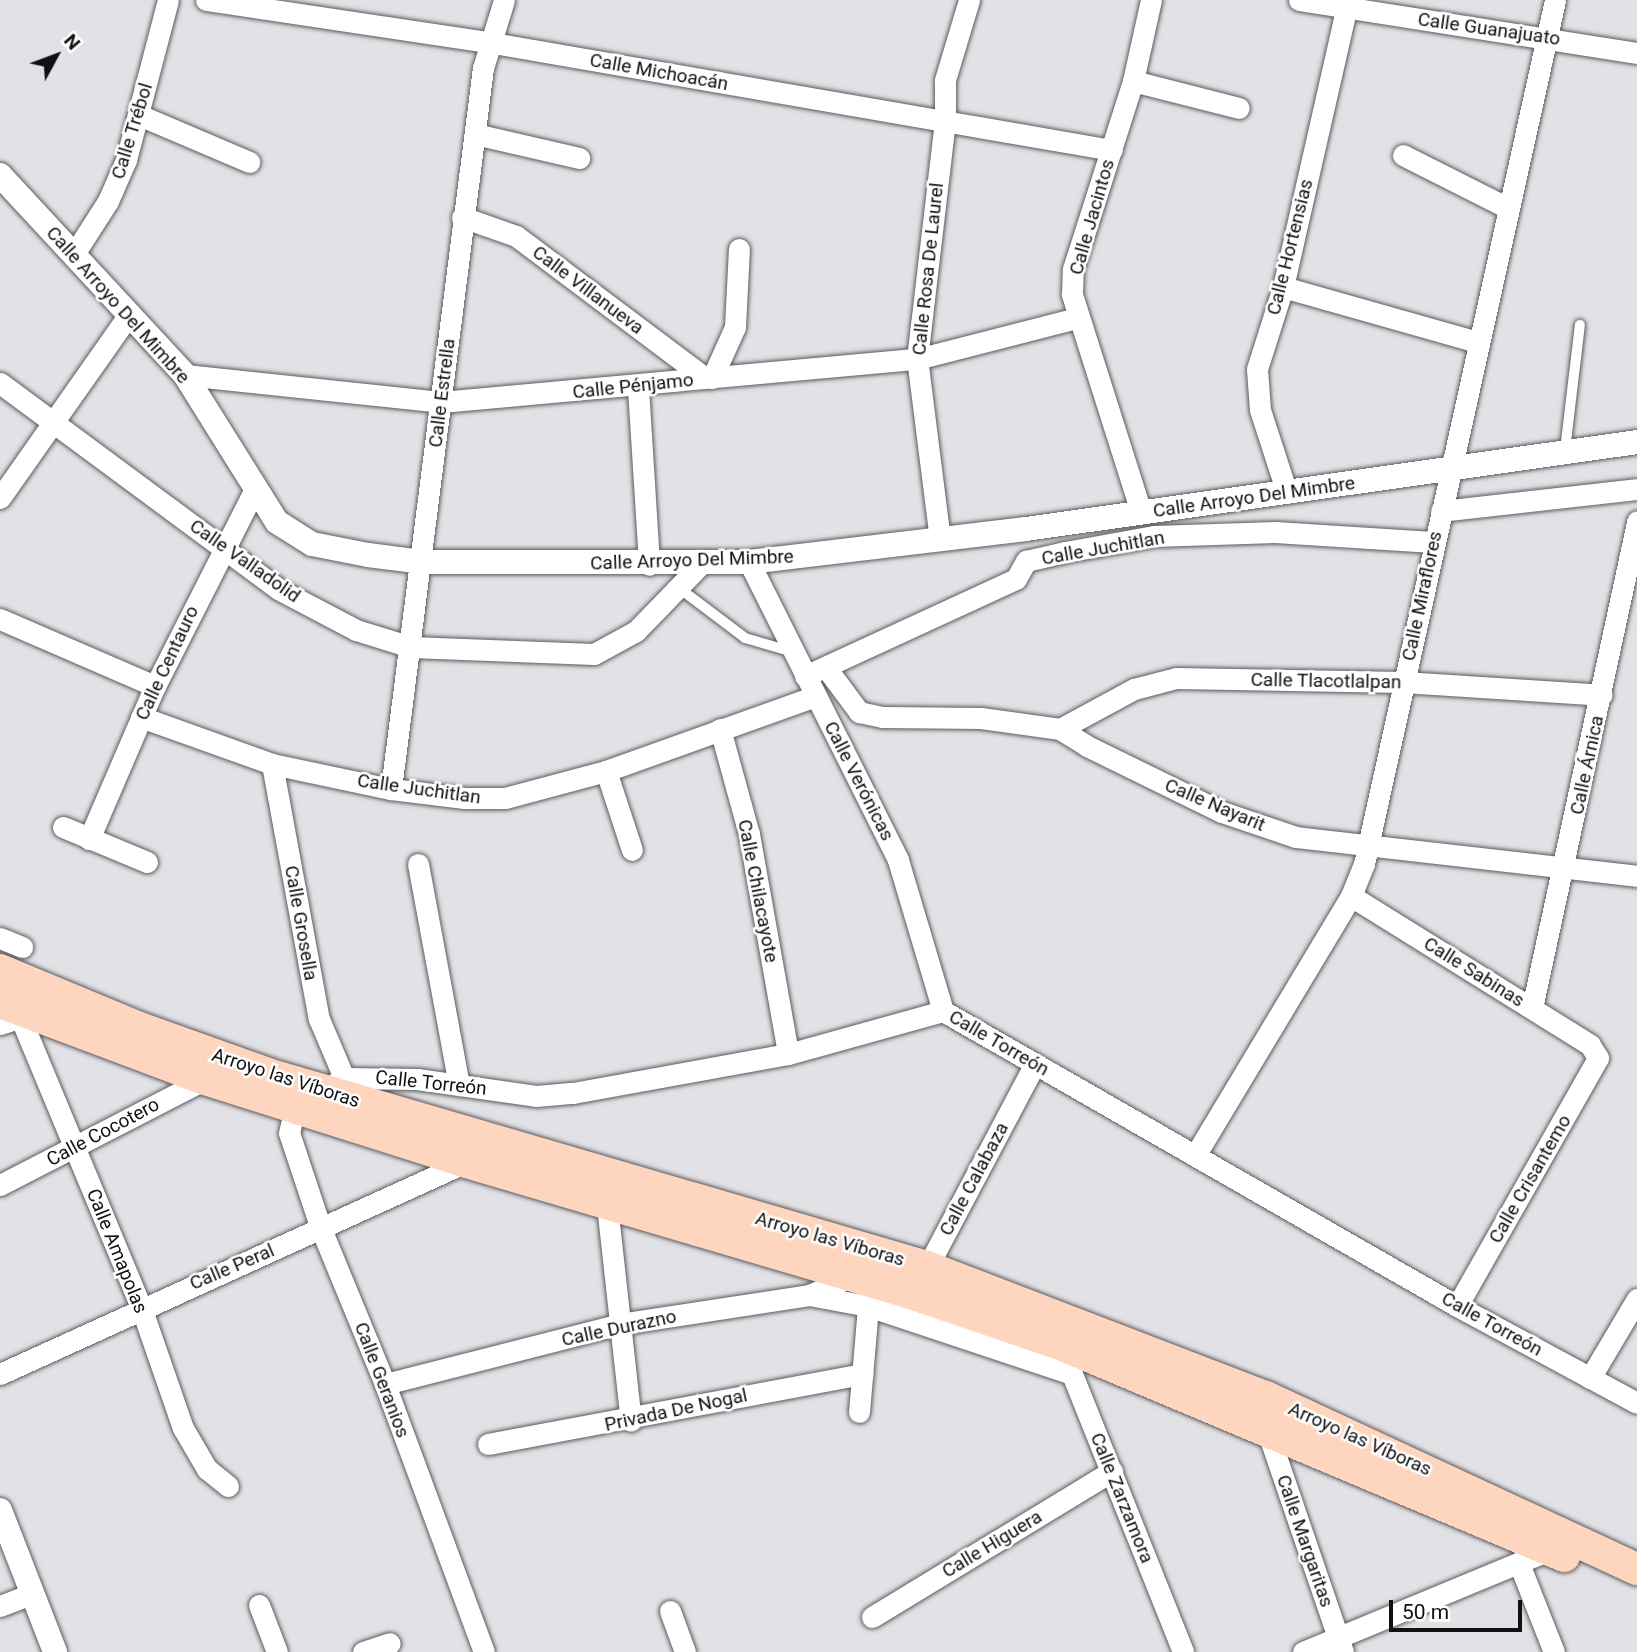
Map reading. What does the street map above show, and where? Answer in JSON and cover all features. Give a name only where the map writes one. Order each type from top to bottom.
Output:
[{"type":"main road","name":"Arroyo las Víboras","points":[[0,970],[137,1027],[320,1092],[920,1281],[1266,1397],[1563,1544],[1637,1591]]},
{"type":"main road","name":"Arroyo las Víboras","points":[[9,1012],[205,1079],[320,1092],[466,1163],[607,1205],[852,1276],[920,1281],[1064,1359],[1267,1430],[1563,1544],[1637,1569]]},
{"type":"street","name":"Calle Trébol","points":[[74,254],[113,191],[139,115],[168,0]]},
{"type":"street","name":"Calle Michoacán","points":[[206,0],[494,43],[1112,150]]},
{"type":"street","name":"Calle Estrella","points":[[391,789],[483,68],[494,43],[504,0]]},
{"type":"street","name":"Calle Rosa De Laurel","points":[[940,540],[917,359],[945,120],[945,80],[969,0]]},
{"type":"street","name":"Calle Jacintos","points":[[1142,512],[1077,318],[1073,269],[1133,81],[1151,0]]},
{"type":"street","name":"Calle Guanajuato","points":[[1299,0],[1347,4],[1637,53]]},
{"type":"street","name":"Calle Miraflores","points":[[1196,1154],[1351,896],[1364,864],[1365,846],[1452,469],[1506,206],[1555,0]]},
{"type":"street","name":"Calle Hortensias","points":[[1287,492],[1257,391],[1262,349],[1283,287],[1347,4]]},
{"type":"street","points":[[1133,81],[1239,108]]},
{"type":"street","points":[[139,115],[249,162]]},
{"type":"street","points":[[475,134],[579,158]]},
{"type":"street","points":[[1403,155],[1506,206]]},
{"type":"street","name":"Calle Arroyo Del Mimbre","points":[[0,175],[185,375],[254,491],[277,522],[312,544],[422,562],[649,565],[749,562],[1026,529],[1452,469],[1565,450],[1637,442]]},
{"type":"street","name":"Calle Villanueva","points":[[462,217],[516,236],[709,378]]},
{"type":"street","points":[[709,378],[735,327],[739,249]]},
{"type":"street","points":[[1283,287],[1478,342]]},
{"type":"street","points":[[0,498],[51,421],[130,313]]},
{"type":"street","name":"Calle Pénjamo","points":[[185,375],[441,402],[638,388],[709,378],[917,359],[1077,318]]},
{"type":"street","name":"Calle Valladolid","points":[[0,383],[278,589],[356,630],[411,646],[594,653],[636,631],[701,564]]},
{"type":"street","points":[[638,388],[649,565]]},
{"type":"street","points":[[1441,511],[1637,489]]},
{"type":"street","name":"Calle Centauro","points":[[89,838],[155,686],[222,547],[254,491]]},
{"type":"street","points":[[1107,518],[1110,543]]},
{"type":"street","name":"Calle Árnica","points":[[1532,1008],[1602,695],[1637,521]]},
{"type":"street","points":[[1026,529],[1026,562]]},
{"type":"street","name":"Calle Juchitlan","points":[[805,676],[827,669],[1016,579],[1026,562],[1110,543],[1154,536],[1275,532],[1433,542]]},
{"type":"street","name":"Calle Verónicas","points":[[749,562],[898,860],[943,1011]]},
{"type":"street","points":[[0,619],[155,686]]},
{"type":"street","name":"Calle Nayarit","points":[[827,669],[859,712],[882,717],[993,719],[1060,729],[1087,746],[1222,812],[1296,837],[1637,876]]},
{"type":"street","name":"Calle Tlacotlalpan","points":[[1060,729],[1134,689],[1175,678],[1403,682],[1602,695]]},
{"type":"street","name":"Calle Juchitlan","points":[[141,717],[272,764],[391,789],[464,799],[505,798],[606,771],[816,696]]},
{"type":"street","name":"Calle Chilacayote","points":[[720,729],[749,834],[788,1054]]},
{"type":"street","name":"Calle Grosella","points":[[272,764],[319,1019],[320,1092]]},
{"type":"street","points":[[606,771],[632,849]]},
{"type":"street","points":[[63,827],[146,862]]},
{"type":"street","points":[[418,864],[459,1085]]},
{"type":"street","name":"Calle Sabinas","points":[[1351,896],[1532,1008],[1596,1051]]},
{"type":"street","points":[[0,938],[22,947]]},
{"type":"street","name":"Calle Torreón","points":[[320,1092],[366,1075],[536,1096],[573,1093],[788,1054],[943,1011],[1457,1306],[1637,1403]]},
{"type":"street","name":"Calle Amapolas","points":[[9,1012],[75,1147],[141,1307],[183,1428],[207,1469],[228,1486]]},
{"type":"street","name":"Calle Crisantemo","points":[[1457,1306],[1596,1065],[1596,1051]]},
{"type":"street","name":"Calle Calabaza","points":[[920,1281],[1035,1064]]},
{"type":"street","name":"Calle Cocotero","points":[[0,1185],[205,1079]]},
{"type":"street","name":"Calle Geranios","points":[[320,1092],[289,1133],[321,1229],[385,1384],[484,1652]]},
{"type":"street","name":"Calle Peral","points":[[0,1374],[141,1307],[466,1163]]},
{"type":"street","points":[[607,1205],[631,1421]]},
{"type":"street","name":"Calle Durazno","points":[[385,1384],[620,1324],[809,1295],[852,1276]]},
{"type":"street","points":[[809,1295],[868,1306],[1064,1359]]},
{"type":"street","points":[[1590,1378],[1637,1299]]},
{"type":"street","points":[[859,1412],[868,1306]]},
{"type":"street","name":"Calle Zarzamora","points":[[1064,1359],[1112,1471],[1183,1652]]},
{"type":"street","name":"Privada De Nogal","points":[[488,1444],[631,1421],[863,1374]]},
{"type":"street","name":"Calle Margaritas","points":[[1267,1430],[1341,1644]]},
{"type":"street","name":"Calle Higuera","points":[[872,1616],[1112,1471]]},
{"type":"street","points":[[0,1510],[55,1652]]},
{"type":"street","points":[[1303,1652],[1341,1644],[1520,1566],[1563,1544]]},
{"type":"street","points":[[1520,1566],[1554,1652]]},
{"type":"street","points":[[0,1606],[32,1594]]},
{"type":"street","points":[[259,1605],[277,1652]]},
{"type":"street","points":[[670,1611],[685,1652]]},
{"type":"street","points":[[363,1652],[390,1643]]},
{"type":"lane","points":[[1565,450],[1580,325]]},
{"type":"lane","points":[[679,588],[745,638],[794,652]]}]
